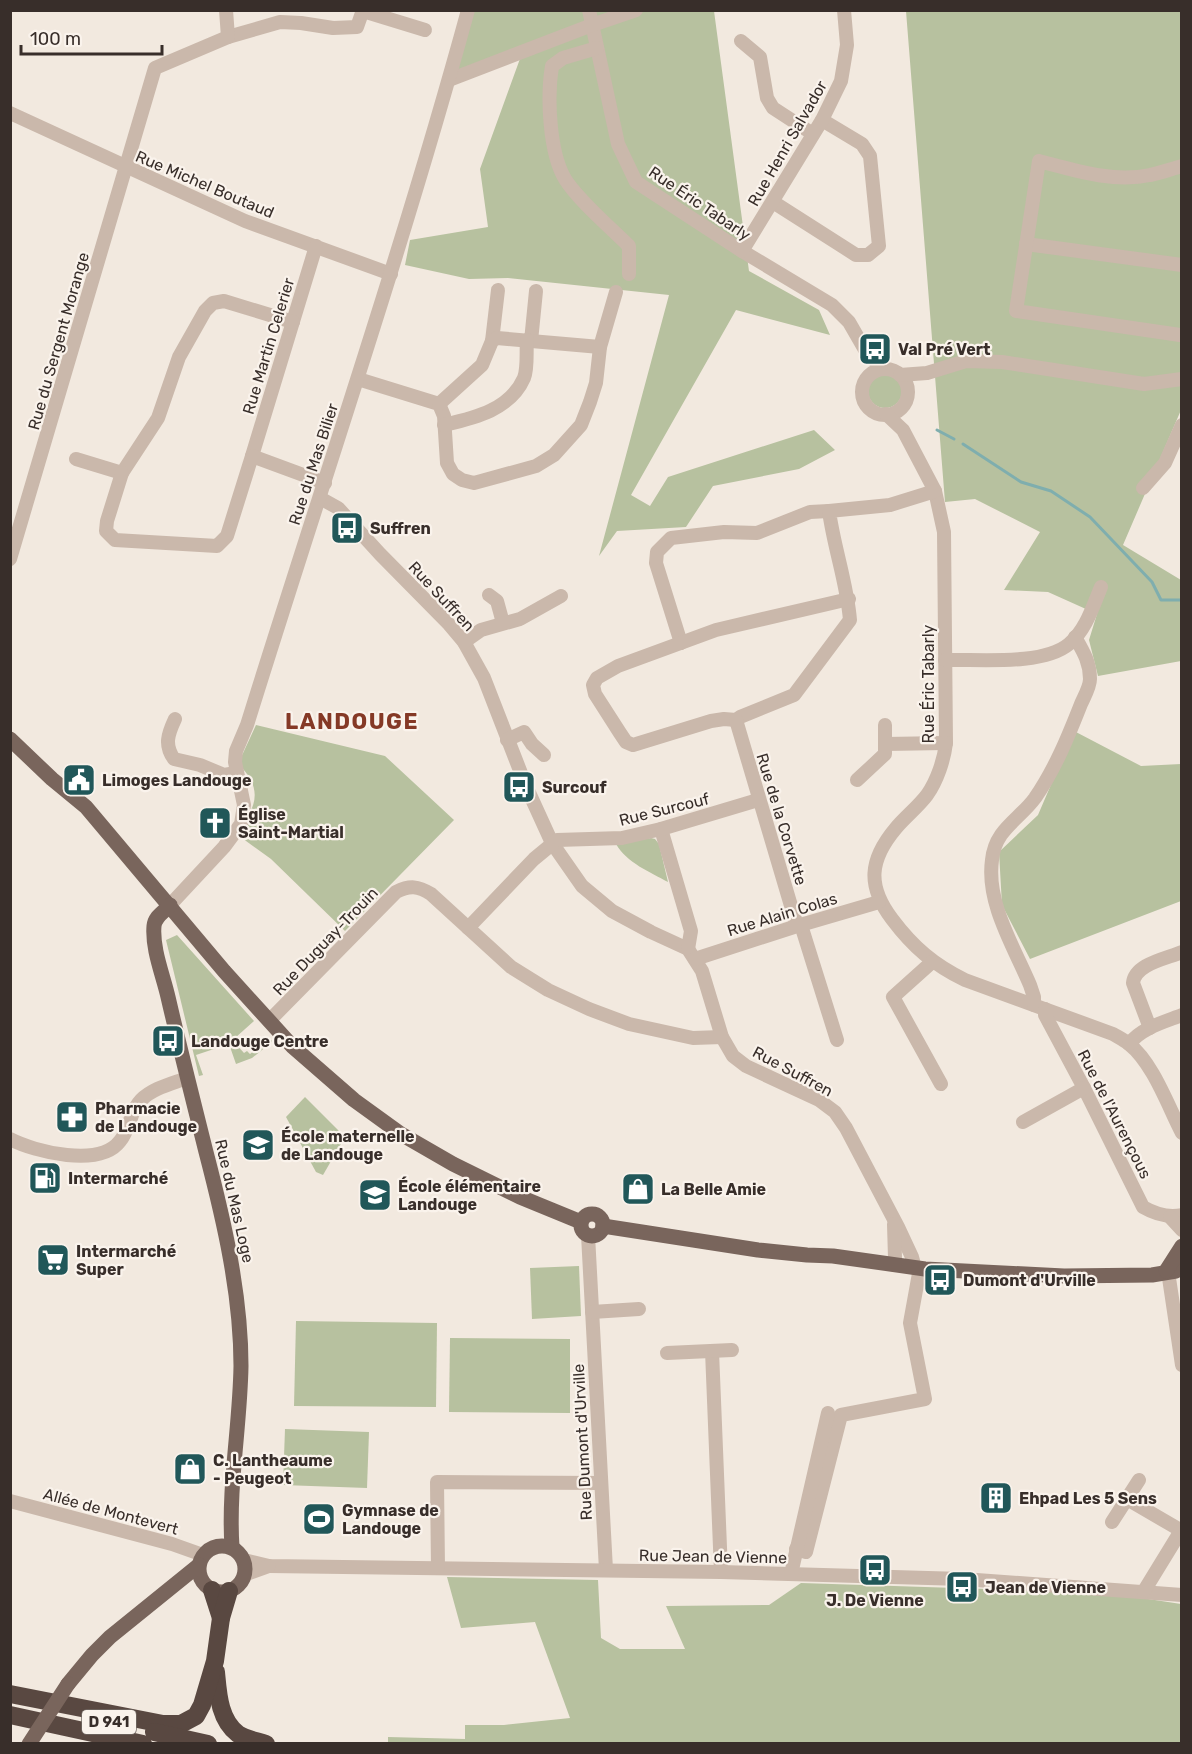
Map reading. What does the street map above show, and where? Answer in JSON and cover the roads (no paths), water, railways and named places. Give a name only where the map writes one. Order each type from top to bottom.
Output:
[{"type":"highway","points":[[10,1694],[163,1724],[181,1724],[196,1716],[215,1661],[221,1618],[215,1589]]},
{"type":"highway","points":[[215,1661],[222,1711],[230,1725],[239,1735],[266,1743]]},
{"type":"highway","name":"D 941","points":[[10,1701],[208,1743]]},
{"type":"highway","name":"D 941","points":[[10,1715],[142,1743]]},
{"type":"highway","points":[[82,1731],[109,1743]]},
{"type":"main road","points":[[10,739],[52,779],[86,807],[269,1021],[292,1046],[354,1100],[401,1134],[471,1174],[585,1228],[599,1233],[603,1226],[758,1250],[833,1256],[917,1268],[1064,1276],[1138,1276],[1176,1271],[1182,1266]]},
{"type":"main road","name":"Rue du Mas Loge","points":[[171,905],[156,919],[154,927],[158,956],[220,1210],[240,1326],[239,1404],[230,1516],[232,1547]]},
{"type":"main road","points":[[1166,1271],[1182,1246]]},
{"type":"main road","name":"Rue du Mas Loge","points":[[206,1555],[230,1516]]},
{"type":"main road","points":[[29,1743],[68,1684],[92,1655],[171,1586],[182,1580],[206,1555],[232,1547],[239,1553],[244,1568],[238,1586],[215,1589],[182,1580]]},
{"type":"main road","points":[[206,1555],[200,1576],[215,1589]]},
{"type":"street","points":[[226,10],[228,37],[280,22],[333,28],[357,27],[363,11],[425,30]]},
{"type":"street","name":"Rue du Mas Bilier","points":[[171,905],[224,847],[241,824],[244,805],[236,773],[236,751],[247,725],[391,274],[468,10]]},
{"type":"street","points":[[449,80],[590,18],[636,10]]},
{"type":"street","name":"Rue Henri Salvador","points":[[742,251],[822,120],[841,81],[847,45],[844,10]]},
{"type":"street","name":"Rue Éric Tabarly","points":[[590,18],[618,144],[636,182],[742,251],[832,305],[849,322],[868,356],[885,369]]},
{"type":"street","name":"Rue du Sergent Morange","points":[[10,559],[17,515],[155,68],[228,37]]},
{"type":"street","points":[[741,41],[760,57],[767,98],[773,108],[813,134]]},
{"type":"street","points":[[597,48],[563,58],[552,66],[550,78],[552,145],[566,180],[629,246],[629,274]]},
{"type":"street","name":"Rue Michel Boutaud","points":[[10,113],[245,221],[391,274]]},
{"type":"street","points":[[773,202],[856,255],[867,255],[879,246],[870,156],[862,144],[822,120]]},
{"type":"street","points":[[1181,335],[1016,311],[1039,161],[1092,175],[1117,177],[1148,176],[1182,166]]},
{"type":"street","points":[[1026,244],[1182,265]]},
{"type":"street","name":"Rue Martin Celerier","points":[[122,473],[106,521],[106,531],[115,540],[218,546],[227,536],[316,246]]},
{"type":"street","points":[[439,404],[482,365],[492,341],[498,290]]},
{"type":"street","points":[[444,425],[486,415],[512,397],[524,377],[536,291]]},
{"type":"street","points":[[439,404],[444,416],[447,463],[453,474],[462,480],[474,483],[536,466],[554,456],[581,425],[596,383],[600,347],[616,292]]},
{"type":"street","points":[[76,459],[122,473],[158,418],[179,357],[205,311],[213,303],[224,301],[293,322]]},
{"type":"street","points":[[492,341],[497,338],[600,347]]},
{"type":"street","points":[[868,356],[862,392],[866,405],[872,410],[886,414],[898,410],[927,373]]},
{"type":"street","points":[[865,379],[885,369],[900,375],[927,373],[966,361],[1002,362],[1144,384],[1182,379]]},
{"type":"street","points":[[900,375],[906,385],[905,401]]},
{"type":"street","points":[[358,379],[439,404]]},
{"type":"street","name":"Rue Éric Tabarly","points":[[903,430],[905,401]]},
{"type":"street","name":"Rue Éric Tabarly","points":[[886,414],[903,430],[934,491],[940,508],[944,532],[946,743],[944,756],[928,794],[894,830],[876,862],[873,878],[879,902],[897,927],[932,962],[965,980],[1113,1034],[1129,1044]]},
{"type":"street","points":[[1143,488],[1165,463],[1182,425]]},
{"type":"street","points":[[252,456],[325,483]]},
{"type":"street","points":[[681,644],[656,563],[657,552],[670,538],[723,532],[757,532],[810,512],[890,506],[934,491]]},
{"type":"street","name":"Rue Suffren","points":[[320,498],[338,508],[464,642],[484,678],[507,740],[552,843],[582,886],[612,911],[692,954],[702,971],[722,1037],[733,1056],[746,1066],[819,1100],[835,1112],[846,1128],[894,1219],[917,1268]]},
{"type":"street","points":[[829,511],[832,534],[849,599],[850,620],[794,695],[736,720],[724,719],[711,722],[633,745],[626,742],[595,694],[593,685],[597,678],[618,666],[716,630],[849,599]]},
{"type":"street","points":[[945,660],[1032,658],[1050,654],[1069,644],[1075,637],[1084,625],[1101,587]]},
{"type":"street","points":[[489,595],[497,601],[503,623]]},
{"type":"street","points":[[464,642],[482,630],[520,619],[561,596]]},
{"type":"street","name":"Rue de l'Aurençous","points":[[1075,637],[1088,660],[1090,681],[1057,762],[1034,800],[1010,822],[998,838],[992,860],[995,903],[1034,997],[1084,1088],[1143,1207],[1151,1212],[1176,1216],[1182,1230]]},
{"type":"street","points":[[175,719],[168,735],[168,751],[174,759],[200,765],[224,775],[236,773]]},
{"type":"street","name":"Rue de la Corvette","points":[[736,720],[758,800],[837,1040]]},
{"type":"street","points":[[857,780],[885,754],[885,725]]},
{"type":"street","points":[[507,740],[524,732],[532,744],[544,755]]},
{"type":"street","points":[[885,744],[946,743]]},
{"type":"street","name":"Rue Surcouf","points":[[552,843],[567,839],[621,838],[661,830],[758,800]]},
{"type":"street","points":[[661,830],[691,931],[692,954]]},
{"type":"street","points":[[468,928],[552,843]]},
{"type":"street","name":"Rue Duguay-Trouin","points":[[269,1021],[396,892],[408,886],[420,888],[431,894],[511,967],[548,990],[629,1024],[693,1038],[722,1037]]},
{"type":"street","name":"Rue Alain Colas","points":[[692,954],[879,902]]},
{"type":"street","points":[[1150,1028],[1133,983],[1134,975],[1141,968],[1182,952]]},
{"type":"street","points":[[932,962],[893,998],[941,1084]]},
{"type":"street","points":[[1182,1015],[1150,1028],[1129,1044],[1151,1072],[1182,1133]]},
{"type":"street","points":[[10,1139],[26,1147],[51,1153],[99,1155],[111,1150],[120,1142],[139,1102],[145,1096],[187,1078]]},
{"type":"street","points":[[1023,1122],[1084,1088]]},
{"type":"street","name":"Rue Suffren","points":[[894,1219],[896,1254],[894,1264]]},
{"type":"street","name":"Rue Dumont d'Urville","points":[[585,1228],[592,1312],[606,1570]]},
{"type":"street","points":[[796,1549],[806,1552],[841,1415],[925,1399],[910,1323],[917,1268]]},
{"type":"street","points":[[1166,1271],[1182,1365]]},
{"type":"street","points":[[592,1312],[639,1310]]},
{"type":"street","points":[[667,1353],[732,1350]]},
{"type":"street","points":[[712,1351],[721,1572]]},
{"type":"street","points":[[791,1574],[828,1413]]},
{"type":"street","points":[[1112,1522],[1139,1479]]},
{"type":"street","points":[[438,1568],[438,1482],[600,1483]]},
{"type":"street","points":[[1127,1499],[1181,1530],[1144,1591]]},
{"type":"street","name":"Allée de Montevert","points":[[10,1501],[206,1555]]},
{"type":"street","name":"Rue Jean de Vienne","points":[[244,1568],[268,1566],[721,1572],[982,1580],[1182,1594]]},
{"type":"waterway","points":[[937,430],[954,439]]},
{"type":"waterway","points":[[963,444],[1021,482],[1051,491],[1090,517],[1152,582],[1161,600],[1182,600]]},
{"type":"place","name":"Val Pré Vert","points":[[875,349]]},
{"type":"place","name":"Suffren","points":[[347,528]]},
{"type":"place","name":"Limoges Landouge","points":[[79,780]]},
{"type":"place","name":"Surcouf","points":[[519,787]]},
{"type":"place","name":"Église Saint-Martial","points":[[215,823]]},
{"type":"place","name":"Landouge Centre","points":[[168,1041]]},
{"type":"place","name":"Pharmacie de Landouge","points":[[72,1117]]},
{"type":"place","name":"École maternelle de Landouge","points":[[258,1145]]},
{"type":"place","name":"Intermarché","points":[[45,1178]]},
{"type":"place","name":"La Belle Amie","points":[[638,1189]]},
{"type":"place","name":"École élémentaire Landouge","points":[[375,1195]]},
{"type":"place","name":"Intermarché Super","points":[[53,1260]]},
{"type":"place","name":"Dumont d'Urville","points":[[940,1280]]},
{"type":"place","name":"C. Lantheaume - Peugeot","points":[[190,1469]]},
{"type":"place","name":"Ehpad Les 5 Sens","points":[[996,1498]]},
{"type":"place","name":"Gymnase de Landouge","points":[[319,1519]]},
{"type":"place","name":"J. De Vienne","points":[[875,1570]]},
{"type":"place","name":"Jean de Vienne","points":[[962,1587]]},
{"type":"district","name":"LANDOUGE","points":[[352,721]]}]
